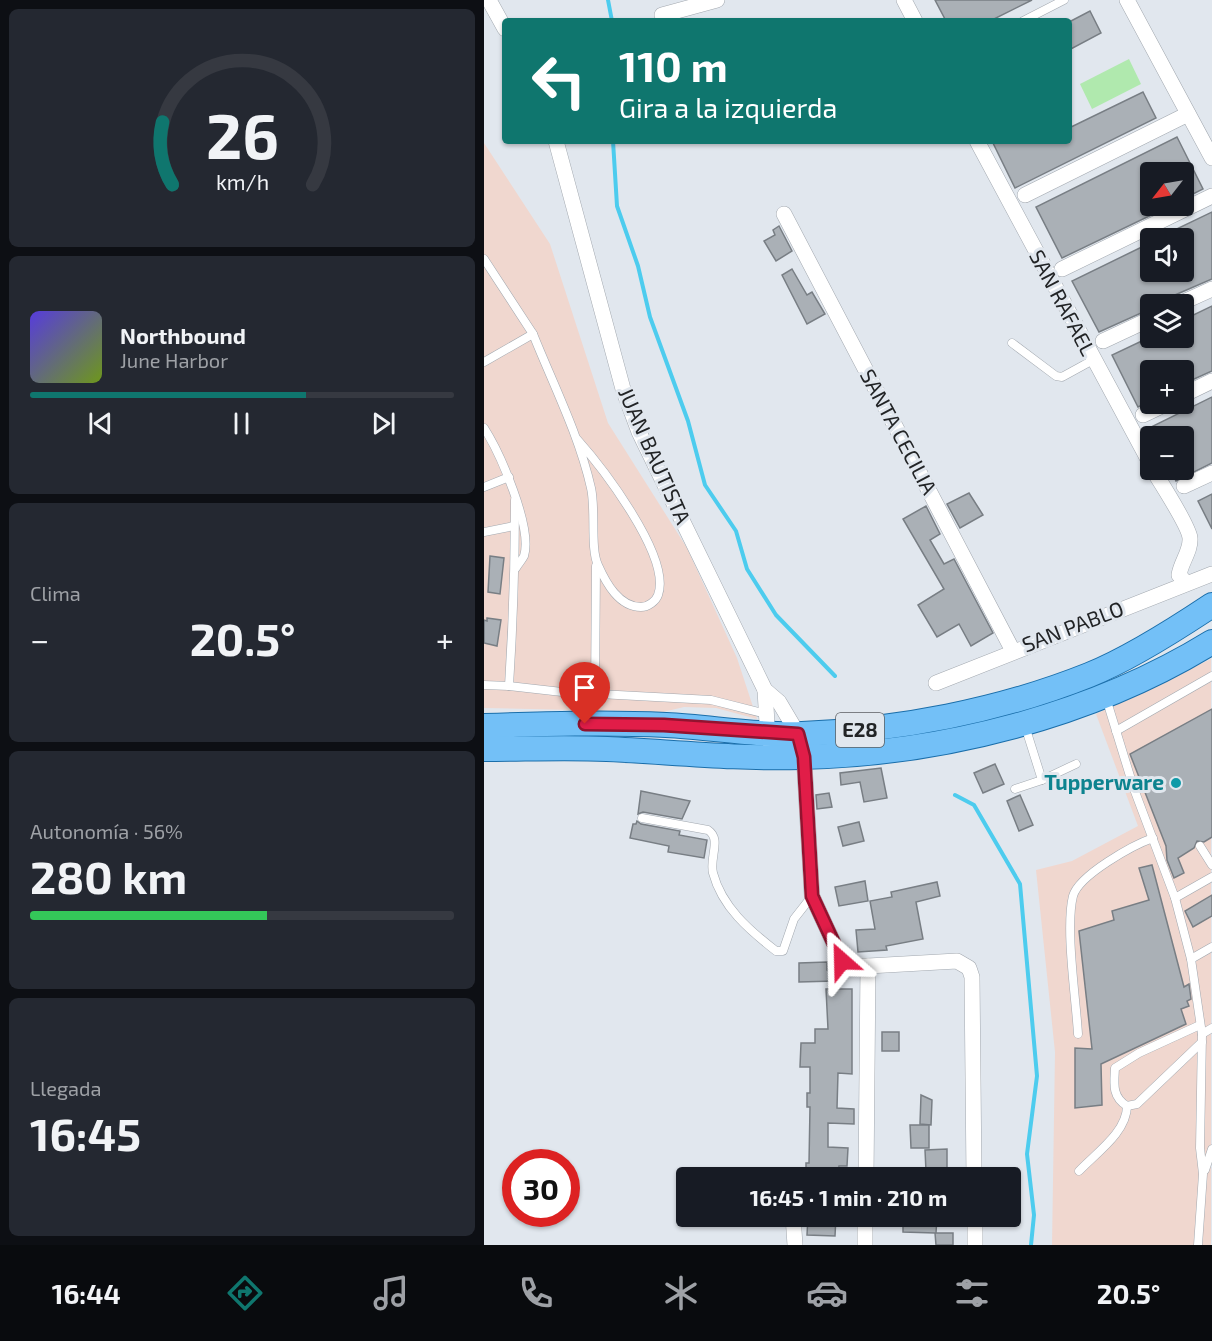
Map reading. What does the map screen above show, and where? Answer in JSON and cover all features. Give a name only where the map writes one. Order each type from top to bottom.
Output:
[{"type":"main road","name":"E28","points":[[484,749],[603,749],[769,758],[854,731],[952,716],[1041,693],[1092,674],[1182,625],[1212,605]]},
{"type":"main road","name":"E28","points":[[484,726],[768,723],[801,746],[862,754],[965,740],[1106,697],[1211,643]]},
{"type":"street","points":[[489,0],[502,24]]},
{"type":"street","points":[[662,15],[717,0]]},
{"type":"street","points":[[904,0],[913,18]]},
{"type":"street","points":[[1127,0],[1212,158]]},
{"type":"street","points":[[1025,195],[1188,114]]},
{"type":"street","name":"JUAN BAUTISTA","points":[[557,144],[629,409],[766,690],[779,702],[801,746]]},
{"type":"street","name":"SAN RAFAEL","points":[[979,144],[1140,445]]},
{"type":"street","points":[[1062,269],[1212,196]]},
{"type":"street","name":"SANTA CECILIA","points":[[784,214],[1013,651]]},
{"type":"street","points":[[1194,297],[1212,289]]},
{"type":"street","points":[[1103,341],[1140,324]]},
{"type":"street","points":[[1194,390],[1212,381]]},
{"type":"street","points":[[1184,486],[1212,473]]},
{"type":"street","points":[[1159,480],[1190,536],[1188,550],[1179,574],[1186,583]]},
{"type":"street","name":"SAN PABLO","points":[[936,683],[1212,574]]},
{"type":"street","name":"JUAN BAUTISTA","points":[[766,690],[769,758]]},
{"type":"street","points":[[801,746],[812,896],[842,961],[850,966],[957,961],[969,968],[972,976],[974,1167]]},
{"type":"street","points":[[866,1167],[868,966]]},
{"type":"street","points":[[794,1227],[795,1245]]},
{"type":"street","points":[[865,1227],[865,1245]]},
{"type":"street","points":[[975,1227],[975,1245]]},
{"type":"lane","points":[[1029,18],[1064,0]]},
{"type":"lane","points":[[484,259],[533,334],[576,438],[593,499],[596,563],[595,693]]},
{"type":"lane","points":[[484,362],[533,334]]},
{"type":"lane","points":[[1012,343],[1056,376],[1062,377],[1093,360]]},
{"type":"lane","points":[[484,429],[509,477],[523,521],[524,557],[516,568]]},
{"type":"lane","points":[[576,438],[620,494],[652,551],[662,585],[657,599],[644,607],[631,606],[617,597],[596,563]]},
{"type":"lane","points":[[484,487],[509,477]]},
{"type":"lane","points":[[509,686],[516,568],[513,547],[515,500]]},
{"type":"lane","points":[[484,532],[514,526]]},
{"type":"lane","points":[[1116,731],[1212,676]]},
{"type":"lane","points":[[484,685],[711,700],[768,723]]},
{"type":"lane","points":[[1106,697],[1134,789],[1175,898],[1191,959],[1202,1038],[1200,1148],[1203,1174],[1198,1245]]},
{"type":"lane","points":[[1024,722],[1042,780]]},
{"type":"lane","points":[[1015,789],[1042,780],[1076,764]]},
{"type":"lane","points":[[642,818],[708,830],[713,833],[715,838],[711,863],[713,874],[734,916],[776,951],[783,951],[794,919],[812,896]]},
{"type":"lane","points":[[1078,1035],[1070,920],[1073,895],[1080,884],[1133,845],[1153,838]]},
{"type":"lane","points":[[1200,846],[1212,865]]},
{"type":"lane","points":[[1175,898],[1212,877]]},
{"type":"lane","points":[[1191,959],[1212,947]]},
{"type":"lane","points":[[1200,1025],[1139,1053],[1115,1068],[1113,1088],[1120,1102],[1127,1106],[1137,1104],[1212,1028]]},
{"type":"lane","points":[[1079,1171],[1121,1127],[1127,1117],[1127,1106]]},
{"type":"lane","points":[[1203,1174],[1212,1149]]},
{"type":"shaded area","points":[[484,143],[550,244],[608,423],[687,548],[737,658],[757,719],[716,708],[684,707],[663,712],[484,708]]},
{"type":"shaded area","name":"Tupperware","points":[[1211,659],[1211,1245],[1052,1245],[1055,1052],[1036,870],[1072,861],[1138,826],[1096,714]]},
{"type":"green space","points":[[1129,59],[1141,84],[1092,109],[1080,84]]},
{"type":"building","points":[[935,0],[1032,0],[996,18],[944,18]]},
{"type":"building","points":[[1090,11],[1101,33],[1072,48],[1072,20]]},
{"type":"building","points":[[1143,92],[1156,118],[1015,188],[993,144],[1072,144],[1072,127]]},
{"type":"building","points":[[1177,137],[1190,162],[1140,162],[1140,216],[1149,216],[1062,258],[1036,207]]},
{"type":"building","points":[[1194,171],[1203,189],[1194,194]]},
{"type":"building","points":[[1212,212],[1212,279],[1177,294],[1140,294],[1140,314],[1099,332],[1072,281],[1140,248],[1140,282],[1194,282],[1194,228],[1179,228]]},
{"type":"building","points":[[779,226],[792,251],[776,261],[764,241],[775,235],[773,230]]},
{"type":"building","points":[[792,269],[807,295],[812,292],[825,314],[807,324],[782,275]]},
{"type":"building","points":[[1212,306],[1212,371],[1194,379],[1194,360],[1140,360],[1140,406],[1138,407],[1112,355],[1140,342],[1140,348],[1194,348],[1194,315]]},
{"type":"building","points":[[1212,397],[1212,463],[1194,472],[1194,426],[1153,426],[1177,414],[1194,414],[1194,406]]},
{"type":"building","points":[[969,493],[983,515],[960,528],[947,504]]},
{"type":"building","points":[[1212,494],[1212,529],[1198,501]]},
{"type":"building","points":[[926,506],[940,534],[930,540],[944,564],[954,559],[993,633],[971,646],[959,624],[937,637],[918,605],[944,589],[903,519]]},
{"type":"building","points":[[490,556],[504,558],[500,594],[488,592]]},
{"type":"building","points":[[487,618],[501,620],[497,646],[484,643],[484,620],[487,621]]},
{"type":"building","name":"Tupperware","points":[[1212,709],[1212,837],[1204,842],[1197,841],[1194,848],[1178,858],[1184,873],[1174,878],[1167,860],[1166,846],[1130,754]]},
{"type":"building","points":[[995,764],[1004,784],[983,793],[974,773]]},
{"type":"building","points":[[881,768],[887,798],[864,802],[860,782],[841,785],[840,773]]},
{"type":"building","points":[[641,791],[690,801],[682,819],[643,812],[638,814]]},
{"type":"building","points":[[829,793],[832,807],[817,809],[816,795]]},
{"type":"building","points":[[1020,795],[1033,825],[1019,831],[1007,801]]},
{"type":"building","points":[[637,821],[641,824],[680,831],[679,835],[707,840],[704,858],[668,852],[669,846],[630,838],[633,824]]},
{"type":"building","points":[[859,822],[864,841],[843,846],[838,827]]},
{"type":"building","points":[[1152,865],[1184,987],[1189,984],[1191,999],[1187,1001],[1189,1006],[1181,1009],[1186,1024],[1101,1064],[1102,1105],[1075,1108],[1075,1048],[1092,1049],[1079,931],[1114,920],[1112,911],[1149,900],[1139,868]]},
{"type":"building","points":[[865,881],[868,901],[839,906],[835,887]]},
{"type":"building","points":[[937,882],[940,896],[916,902],[923,939],[886,946],[887,950],[858,952],[856,930],[875,929],[870,901],[892,897],[891,892]]},
{"type":"building","points":[[1212,895],[1212,916],[1193,927],[1185,911]]},
{"type":"building","points":[[827,962],[827,970],[835,970],[835,981],[799,982],[799,963]]},
{"type":"building","points":[[826,989],[852,989],[852,1074],[838,1073],[837,1108],[854,1109],[854,1124],[828,1123],[828,1147],[848,1148],[847,1166],[806,1167],[806,1163],[809,1163],[810,1107],[807,1107],[807,1093],[810,1093],[810,1067],[800,1067],[801,1043],[815,1043],[815,1029],[828,1029]]},
{"type":"building","points":[[882,1032],[899,1032],[899,1051],[882,1051]]},
{"type":"building","points":[[921,1095],[932,1100],[931,1125],[920,1124]]},
{"type":"building","points":[[910,1125],[929,1125],[929,1148],[911,1148]]},
{"type":"building","points":[[947,1149],[947,1167],[926,1167],[925,1150]]},
{"type":"building","points":[[807,1227],[835,1227],[835,1236],[807,1235]]},
{"type":"building","points":[[903,1227],[936,1227],[936,1233],[953,1233],[953,1245],[936,1245],[935,1233],[903,1232]]},
{"type":"waterway","points":[[608,0],[611,18]]},
{"type":"waterway","points":[[613,144],[617,206],[638,266],[650,317],[688,421],[705,485],[736,531],[747,569],[776,615],[835,676]]},
{"type":"waterway","points":[[955,795],[974,805],[1020,884],[1037,1076],[1027,1154],[1034,1215],[1031,1245]]},
{"type":"place","name":"Tupperware","points":[[1176,783]]},
{"type":"route","points":[[585,724],[664,725],[798,734],[804,757],[812,896],[842,961]]}]
